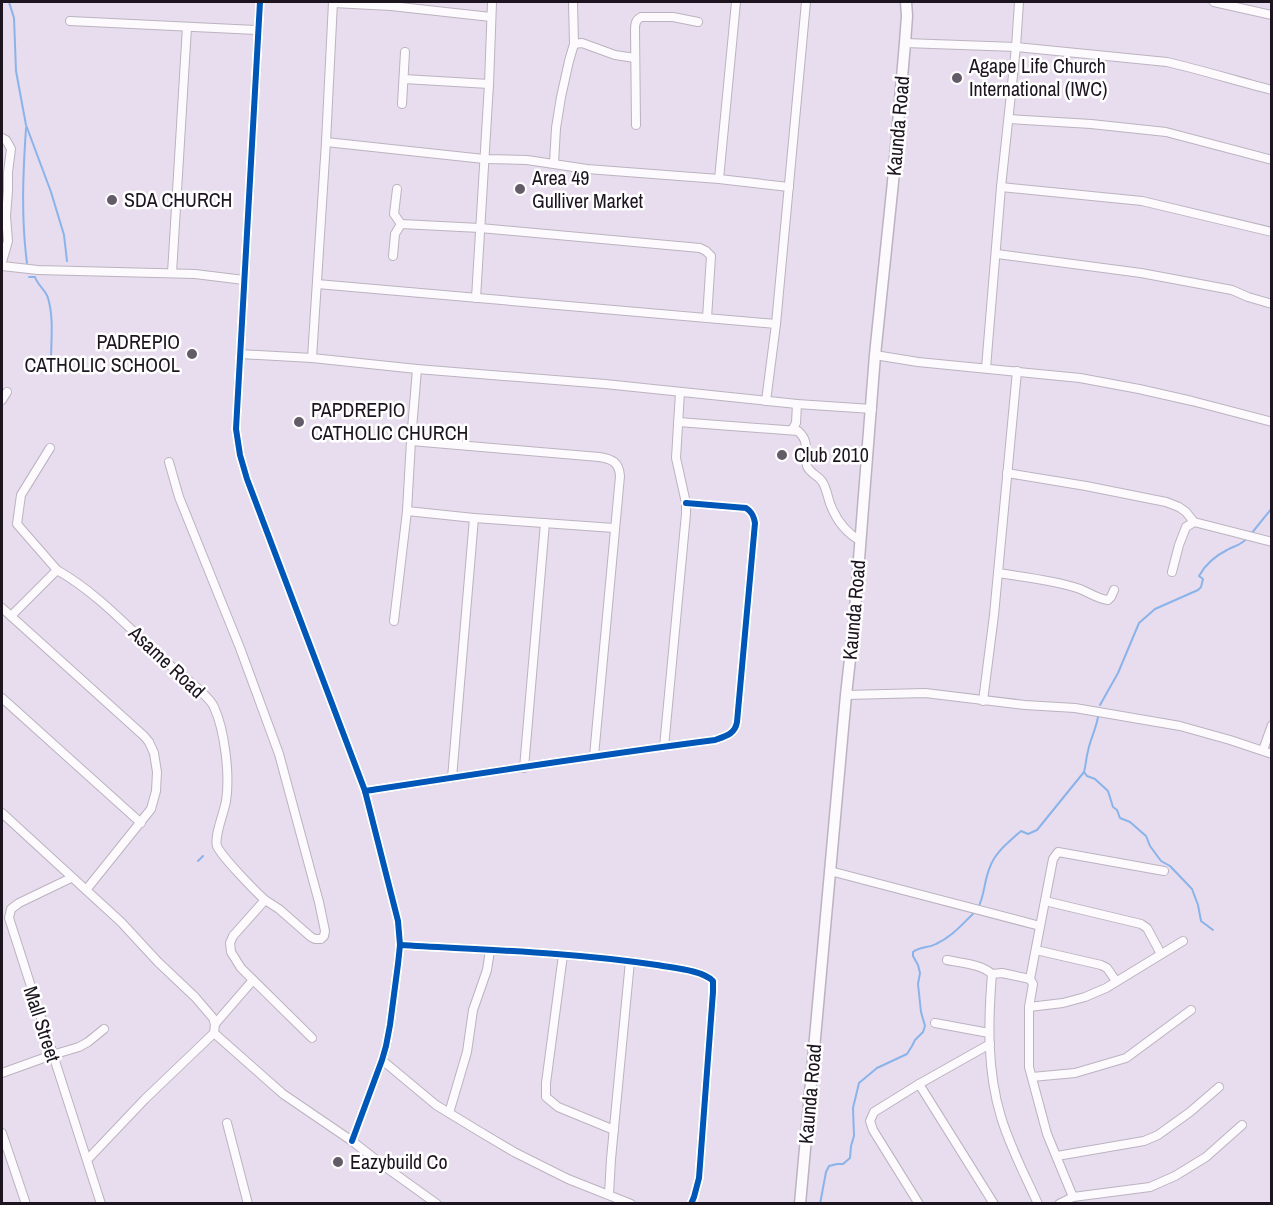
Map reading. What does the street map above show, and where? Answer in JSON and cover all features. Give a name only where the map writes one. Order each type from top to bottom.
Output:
[{"type":"main road","name":"Kaunda Road","points":[[906,2],[907,16]]},
{"type":"main road","name":"Kaunda Road","points":[[800,1203],[861,541],[875,355],[910,2]]},
{"type":"street","points":[[260,2],[236,429],[247,479],[365,791],[393,897],[400,945],[390,1025],[382,1060],[352,1141]]},
{"type":"street","points":[[312,358],[333,2],[491,17]]},
{"type":"street","points":[[476,298],[492,2]]},
{"type":"street","points":[[554,164],[556,128],[574,44],[573,2]]},
{"type":"street","points":[[719,179],[736,2]]},
{"type":"street","points":[[766,401],[776,324],[806,2]]},
{"type":"street","points":[[986,368],[1019,2]]},
{"type":"street","points":[[1214,2],[1272,15]]},
{"type":"street","points":[[636,125],[635,23],[637,19],[672,17],[698,22]]},
{"type":"street","points":[[70,21],[258,30]]},
{"type":"street","points":[[172,273],[187,27]]},
{"type":"street","points":[[574,44],[582,43],[615,55],[635,58]]},
{"type":"street","points":[[905,43],[1016,47],[1167,62],[1272,90]]},
{"type":"street","points":[[402,104],[405,52]]},
{"type":"street","points":[[404,79],[489,84]]},
{"type":"street","points":[[1009,119],[1166,132],[1272,160]]},
{"type":"street","points":[[2,138],[11,149],[6,216],[8,241],[2,264],[39,270],[195,274],[244,280]]},
{"type":"street","points":[[326,142],[484,159],[527,160],[587,169],[789,186]]},
{"type":"street","points":[[1001,188],[1142,201],[1272,232]]},
{"type":"street","points":[[397,189],[394,214],[401,224]]},
{"type":"street","points":[[401,224],[480,228],[700,248],[711,256],[712,263],[707,318]]},
{"type":"street","points":[[393,256],[395,234],[401,224]]},
{"type":"street","points":[[997,254],[1141,273],[1232,290],[1272,304]]},
{"type":"street","points":[[317,284],[776,324]]},
{"type":"street","points":[[240,354],[312,358],[797,404],[872,409]]},
{"type":"street","points":[[875,355],[918,362],[1069,376],[1192,401],[1272,422]]},
{"type":"street","points":[[394,621],[407,512],[417,369]]},
{"type":"street","points":[[983,700],[998,573],[1017,371]]},
{"type":"street","points":[[2,400],[7,392]]},
{"type":"street","points":[[664,747],[686,503],[676,458],[680,392]]},
{"type":"street","points":[[792,430],[796,423],[797,404]]},
{"type":"street","points":[[678,422],[798,431],[804,436],[806,442],[808,468],[824,484],[831,507],[842,526],[849,535],[861,541]]},
{"type":"street","points":[[411,441],[609,459],[620,469],[594,756]]},
{"type":"street","points":[[50,448],[21,495],[17,524],[57,570],[5,612],[144,736],[149,742],[156,762],[157,783],[151,808],[86,890]]},
{"type":"street","points":[[169,462],[179,497],[240,648],[279,753],[325,931],[321,939],[311,937],[265,900],[233,936],[230,944],[231,952],[237,963],[253,980],[312,1038]]},
{"type":"street","points":[[1007,473],[1166,502],[1179,507],[1194,522],[1272,542]]},
{"type":"street","points":[[365,791],[715,740],[735,730],[748,609],[754,517],[746,508],[686,503]]},
{"type":"street","points":[[407,512],[614,528]]},
{"type":"street","points":[[452,778],[474,518]]},
{"type":"street","points":[[1172,572],[1186,527],[1194,522]]},
{"type":"street","points":[[524,768],[545,523]]},
{"type":"street","name":"Asame Road","points":[[57,570],[105,604],[214,705],[226,754],[228,786],[216,838],[217,845],[265,900]]},
{"type":"street","points":[[998,573],[1078,588],[1103,600],[1108,600],[1114,590]]},
{"type":"street","points":[[846,695],[925,693],[1046,707],[1074,708],[1180,726],[1272,754]]},
{"type":"street","points":[[2,698],[141,823]]},
{"type":"street","points":[[1263,750],[1272,725]]},
{"type":"street","points":[[2,813],[121,922],[195,997],[213,1018],[215,1024],[214,1034],[145,1099],[88,1159]]},
{"type":"street","points":[[1073,1197],[1047,1134],[1029,1067],[1029,1007],[1033,984],[1030,979],[1053,859],[1058,852],[1164,871]]},
{"type":"street","points":[[830,871],[1040,926]]},
{"type":"street","name":"Mall Street","points":[[71,878],[14,905],[9,914],[9,921],[101,1203]]},
{"type":"street","points":[[1045,901],[1141,924],[1147,928],[1161,954]]},
{"type":"street","points":[[1029,1007],[1085,998],[1183,940]]},
{"type":"street","points":[[400,945],[630,961],[708,976],[713,981],[699,1178],[691,1203]]},
{"type":"street","points":[[449,1113],[467,1052],[473,1010],[487,970],[490,950]]},
{"type":"street","points":[[1036,950],[1101,965],[1107,968],[1116,981]]},
{"type":"street","points":[[563,955],[546,1097],[558,1107],[614,1130]]},
{"type":"street","points":[[947,960],[988,970],[992,974],[1002,973],[1030,979]]},
{"type":"street","points":[[609,1194],[630,961]]},
{"type":"street","points":[[992,974],[989,1033],[993,1074],[1001,1117],[1038,1203]]},
{"type":"street","points":[[215,1024],[253,980]]},
{"type":"street","points":[[1032,1077],[1075,1073],[1126,1058],[1191,1010]]},
{"type":"street","points":[[935,1023],[989,1033]]},
{"type":"street","points":[[2,1073],[79,1047],[104,1029]]},
{"type":"street","points":[[214,1034],[283,1094],[437,1203]]},
{"type":"street","points":[[919,1203],[873,1130],[870,1121],[874,1112],[990,1044]]},
{"type":"street","points":[[382,1060],[424,1096],[514,1152],[585,1186],[631,1203]]},
{"type":"street","points":[[919,1084],[994,1203]]},
{"type":"street","points":[[1057,1156],[1144,1141],[1158,1135],[1190,1113],[1219,1087]]},
{"type":"street","points":[[227,1123],[249,1203]]},
{"type":"street","points":[[1059,1203],[1073,1197],[1150,1187],[1175,1176],[1206,1156],[1242,1125]]},
{"type":"street","points":[[2,1133],[26,1203]]},
{"type":"waterway","points":[[9,2],[14,18],[16,71],[26,125],[64,235],[67,261]]},
{"type":"waterway","points":[[26,128],[23,195],[27,263]]},
{"type":"waterway","points":[[29,277],[35,277],[48,298],[52,322],[51,362]]},
{"type":"waterway","points":[[1251,534],[1272,508]]},
{"type":"waterway","points":[[1100,705],[1118,673],[1139,623],[1155,609],[1198,590],[1203,579],[1199,576],[1207,565],[1218,555],[1247,538]]},
{"type":"waterway","points":[[978,908],[988,872],[999,852],[1021,831],[1028,834],[1037,830],[1084,772],[1098,717]]},
{"type":"waterway","points":[[1084,772],[1108,791],[1113,807],[1120,818],[1130,822],[1146,836],[1161,861],[1170,866],[1192,889],[1201,921],[1213,930]]},
{"type":"waterway","points":[[198,861],[203,856]]},
{"type":"waterway","points":[[820,1204],[829,1166],[843,1164],[850,1158],[854,1136],[853,1108],[859,1083],[877,1068],[907,1054],[923,1032],[925,1026],[918,984],[920,973],[913,952],[947,937],[975,912]]},
{"type":"cycle path","points":[[260,2],[236,429],[247,479],[365,791],[398,921],[400,945],[386,1046],[352,1141]]},
{"type":"cycle path","points":[[365,791],[715,740],[732,732],[737,722],[755,521],[746,508],[686,503]]},
{"type":"cycle path","points":[[400,945],[593,957],[687,970],[702,974],[713,981],[699,1178],[691,1204]]},
{"type":"place","name":"Agape Life Church International (IWC)","points":[[957,78]]},
{"type":"place","name":"Area 49 Gulliver Market","points":[[520,189]]},
{"type":"place","name":"SDA CHURCH","points":[[112,200]]},
{"type":"place","name":"PADREPIO CATHOLIC SCHOOL","points":[[192,354]]},
{"type":"place","name":"PAPDREPIO CATHOLIC CHURCH","points":[[299,422]]},
{"type":"place","name":"Club 2010","points":[[782,455]]},
{"type":"place","name":"Eazybuild Co","points":[[338,1162]]}]
